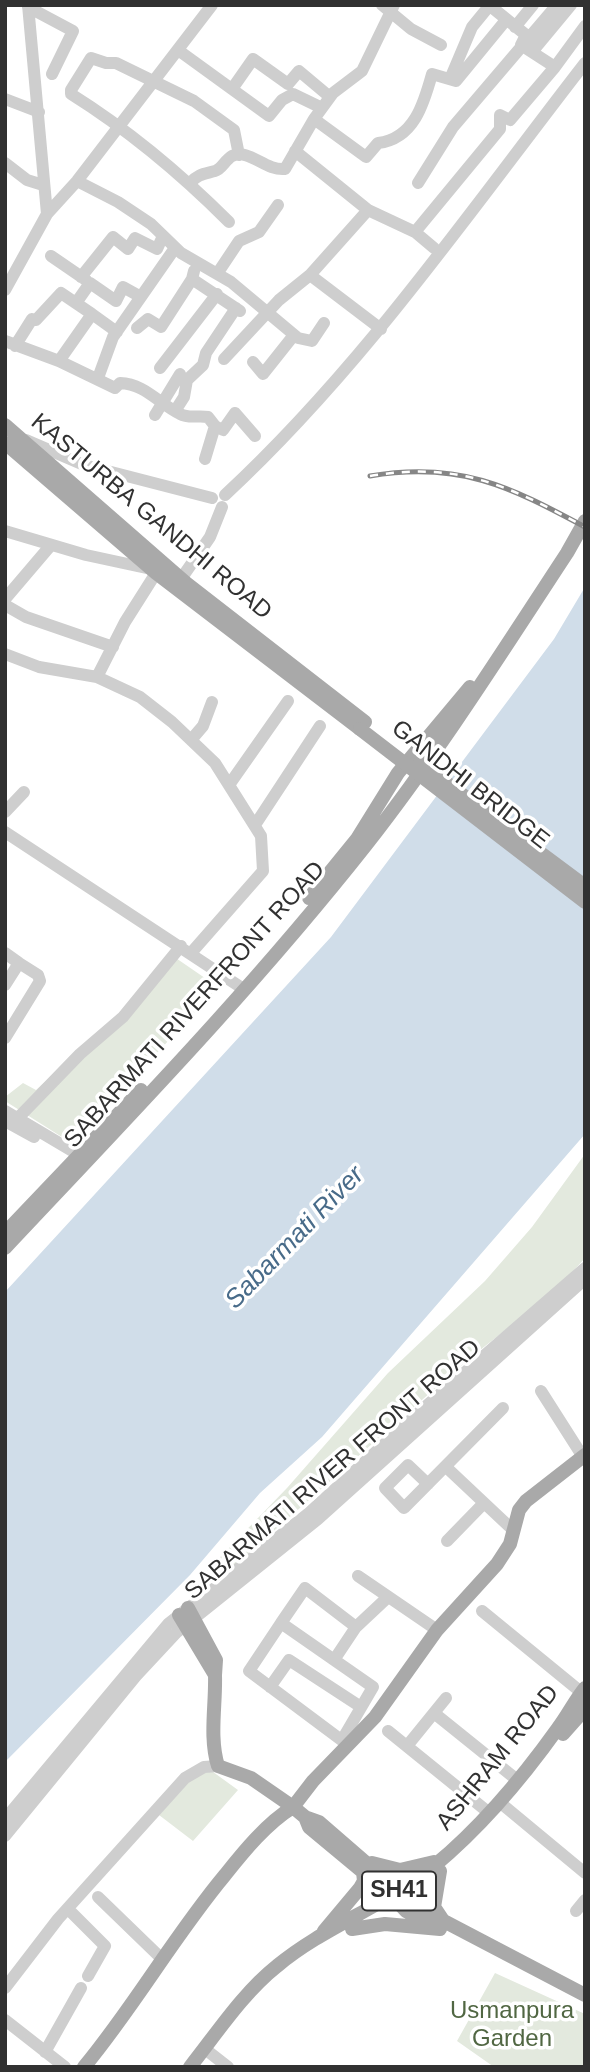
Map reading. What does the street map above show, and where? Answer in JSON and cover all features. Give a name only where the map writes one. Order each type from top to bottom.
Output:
[{"type":"main road","name":"KASTURBA GANDHI ROAD","points":[[5,425],[22,438],[52,473],[149,567],[363,726]]},
{"type":"main road","name":"KASTURBA GANDHI ROAD","points":[[5,443],[52,473],[363,726]]},
{"type":"main road","name":"SABARMATI RIVERFRONT ROAD","points":[[241,987],[357,839],[398,773],[420,744],[477,679],[563,549],[585,509]]},
{"type":"main road","name":"SABARMATI RIVERFRONT ROAD","points":[[5,1248],[81,1160],[241,987],[412,785],[567,553],[585,521]]},
{"type":"main road","name":"GANDHI BRIDGE","points":[[363,726],[585,886]]},
{"type":"main road","name":"GANDHI BRIDGE","points":[[363,726],[585,902]]},
{"type":"main road","name":"SABARMATI RIVERFRONT ROAD","points":[[5,1233],[81,1160]]},
{"type":"main road","points":[[84,2067],[161,1958],[239,1858],[281,1814],[293,1807],[345,1743],[375,1717],[436,1630],[497,1564],[514,1531],[519,1510],[584,1456]]},
{"type":"main road","name":"SABARMATI RIVER FRONT ROAD","points":[[187,1617],[216,1660],[216,1706],[212,1745],[218,1766]]},
{"type":"main road","name":"ASHRAM ROAD","points":[[441,1865],[558,1728],[583,1690]]},
{"type":"main road","name":"ASHRAM ROAD","points":[[190,2067],[282,1972],[399,1896],[482,1830],[585,1709]]},
{"type":"main road","points":[[218,1766],[251,1778],[293,1807],[305,1817],[309,1828],[365,1867],[442,1927],[585,2003]]},
{"type":"main road","points":[[365,1867],[400,1870],[441,1865],[434,1907],[442,1927]]},
{"type":"main road","points":[[316,1940],[365,1881],[365,1867]]},
{"type":"main road","name":"ASHRAM ROAD","points":[[201,2067],[208,2051],[254,1987],[276,1966],[316,1940],[399,1896]]},
{"type":"main road","points":[[352,1929],[385,1924],[442,1927],[585,1995]]},
{"type":"street","points":[[5,290],[47,214],[77,181],[212,5]]},
{"type":"street","points":[[450,79],[472,27],[489,5],[526,35],[527,48]]},
{"type":"street","points":[[178,50],[269,116],[282,100],[293,94],[366,157],[378,143],[391,141],[403,134],[416,118],[423,106],[432,74],[456,81],[511,23],[533,5]]},
{"type":"street","points":[[527,48],[557,5]]},
{"type":"street","points":[[418,183],[453,127],[571,5]]},
{"type":"street","points":[[47,214],[28,6],[51,11],[73,34],[52,74]]},
{"type":"street","points":[[190,183],[204,172],[218,171],[231,156],[246,155],[273,170],[285,169],[330,97],[362,71],[389,7],[411,29],[441,45]]},
{"type":"street","points":[[415,232],[500,129],[500,115],[510,120],[555,67],[585,26]]},
{"type":"street","points":[[527,48],[555,67]]},
{"type":"street","points":[[229,222],[190,183],[121,125],[72,94],[77,76],[93,58],[106,63],[117,62],[194,101],[234,130],[239,155]]},
{"type":"street","points":[[232,89],[253,59],[288,83],[299,71],[330,97]]},
{"type":"street","points":[[181,579],[210,537],[220,500],[295,428],[381,329],[585,63]]},
{"type":"street","points":[[35,74],[77,76]]},
{"type":"street","points":[[5,99],[39,112]]},
{"type":"street","points":[[295,151],[368,210],[415,232],[434,248]]},
{"type":"street","points":[[5,163],[27,180],[43,185]]},
{"type":"street","points":[[77,181],[118,202],[175,247],[218,274],[294,335],[312,341],[324,323]]},
{"type":"street","points":[[218,274],[239,241],[259,232],[278,205]]},
{"type":"street","points":[[224,359],[268,312],[310,275],[368,210]]},
{"type":"street","points":[[76,303],[85,280],[113,237],[128,249],[135,238],[157,249],[163,236]]},
{"type":"street","points":[[98,378],[117,332],[175,247]]},
{"type":"street","points":[[51,256],[116,301],[122,287],[141,297]]},
{"type":"street","points":[[137,328],[148,319],[161,327],[192,279],[198,263]]},
{"type":"street","points":[[310,275],[381,329]]},
{"type":"street","points":[[175,411],[184,397],[187,380],[203,365],[206,353],[238,310],[192,279]]},
{"type":"street","points":[[117,332],[61,293],[36,320],[32,319],[10,344],[59,361],[115,388],[120,383],[136,384],[175,411],[189,418],[197,415],[208,417],[215,426],[223,430],[236,413],[255,436]]},
{"type":"street","points":[[160,368],[217,294]]},
{"type":"street","points":[[59,361],[92,314]]},
{"type":"street","points":[[253,362],[263,374],[294,335]]},
{"type":"street","points":[[155,415],[180,374]]},
{"type":"street","points":[[205,459],[215,426]]},
{"type":"street","points":[[22,438],[84,465],[220,500]]},
{"type":"street","points":[[52,473],[74,470],[84,465]]},
{"type":"street","points":[[5,528],[149,567]]},
{"type":"street","points":[[5,528],[51,545],[149,567]]},
{"type":"street","points":[[5,599],[51,545]]},
{"type":"street","points":[[97,677],[149,567]]},
{"type":"street","points":[[5,604],[26,617],[113,647]]},
{"type":"street","points":[[5,654],[39,667],[97,677],[140,697],[215,763],[261,836],[263,871],[122,1017],[11,1119]]},
{"type":"street","points":[[229,785],[288,701]]},
{"type":"street","points":[[191,740],[202,726],[212,702]]},
{"type":"street","points":[[254,825],[320,726]]},
{"type":"street","points":[[5,812],[24,792]]},
{"type":"street","points":[[5,832],[241,987]]},
{"type":"street","points":[[5,953],[38,975],[40,981],[5,1038]]},
{"type":"street","points":[[5,985],[19,963]]},
{"type":"street","points":[[5,1111],[11,1119],[81,1160]]},
{"type":"street","points":[[5,1819],[122,1678],[187,1617],[309,1513],[425,1407],[581,1280]]},
{"type":"street","points":[[541,1391],[584,1456]]},
{"type":"street","points":[[428,1484],[503,1408]]},
{"type":"street","points":[[446,1467],[514,1531]]},
{"type":"street","points":[[447,1541],[484,1503]]},
{"type":"street","points":[[358,1576],[436,1630]]},
{"type":"street","points":[[282,1623],[373,1687],[345,1743],[249,1671],[305,1588],[355,1627]]},
{"type":"street","points":[[334,1660],[355,1627],[388,1597]]},
{"type":"street","points":[[482,1611],[583,1690]]},
{"type":"street","points":[[5,1836],[187,1617]]},
{"type":"street","points":[[270,1687],[289,1661],[361,1707]]},
{"type":"street","points":[[407,1746],[446,1698]]},
{"type":"street","points":[[434,1713],[516,1779]]},
{"type":"street","points":[[388,1731],[488,1812]]},
{"type":"street","points":[[5,1988],[68,1909],[185,1778],[204,1767],[218,1766]]},
{"type":"street","points":[[503,1805],[585,1873]]},
{"type":"street","points":[[98,1898],[161,1958]]},
{"type":"street","points":[[576,1911],[585,1900]]},
{"type":"street","points":[[68,1909],[105,1946],[88,1976]]},
{"type":"street","points":[[46,2052],[81,1988]]},
{"type":"street","points":[[5,2020],[65,2067]]},
{"type":"street","points":[[208,2051],[228,2067]]},
{"type":"green space","points":[[170,954],[218,987],[73,1144],[5,1101],[5,1097],[23,1083],[36,1090],[125,1008]]},
{"type":"green space","points":[[585,1154],[585,1258],[537,1304],[452,1374],[206,1589],[198,1580],[287,1488],[388,1373],[485,1281],[532,1227]]},
{"type":"green space","points":[[209,1769],[238,1790],[193,1841],[159,1815],[197,1773]]},
{"type":"green space","name":"Usmanpura Garden","points":[[495,1973],[585,2014],[585,2067],[494,2067],[457,2041]]},
{"type":"water","name":"Sabarmati River","points":[[585,587],[585,1134],[322,1437],[260,1493],[190,1575],[5,1762],[5,1292],[331,937],[554,639]]},
{"type":"railway","points":[[370,476],[430,472],[482,480],[532,500],[585,527]]}]
